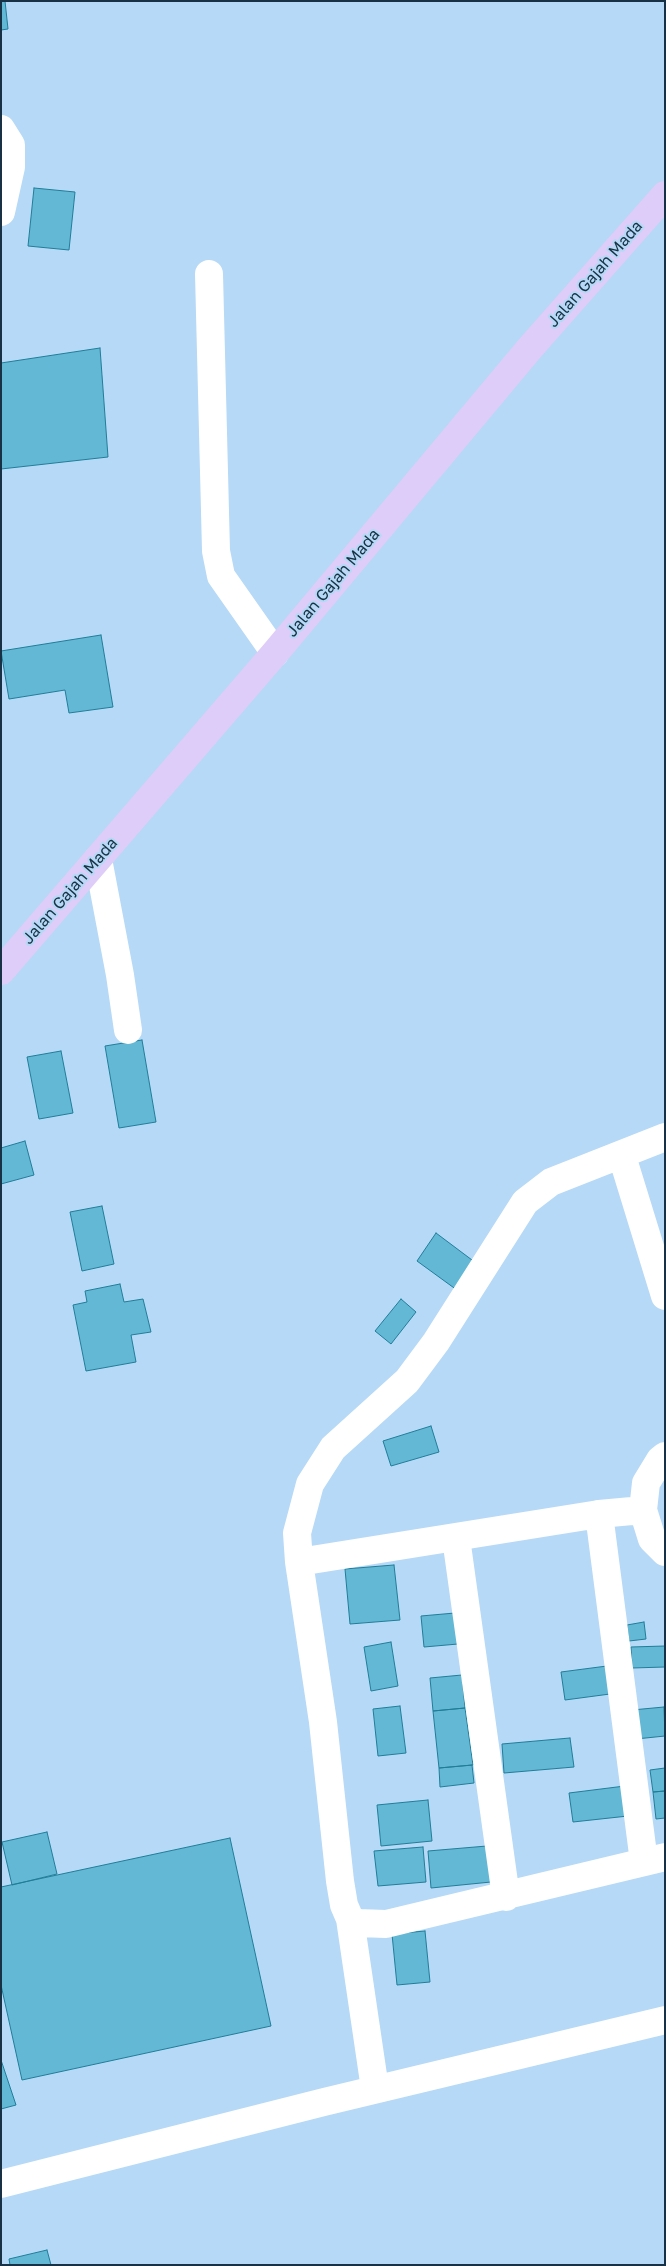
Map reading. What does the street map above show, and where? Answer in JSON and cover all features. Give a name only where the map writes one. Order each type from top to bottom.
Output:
[{"type":"main road","name":"Jalan Gajah Mada","points":[[1,971],[275,653],[530,348],[665,195]]},
{"type":"street","points":[[1,129],[11,145],[11,167],[1,212]]},
{"type":"street","points":[[209,274],[216,551],[221,576],[275,653]]},
{"type":"street","points":[[98,859],[120,975],[128,1030]]},
{"type":"street","points":[[375,2089],[350,1919],[344,1905],[340,1882],[323,1722],[299,1562],[297,1534],[310,1484],[333,1448],[407,1381],[436,1342],[525,1202],[552,1182],[622,1156],[665,1137]]},
{"type":"street","points":[[622,1156],[665,1296]]},
{"type":"street","points":[[665,1456],[660,1460],[646,1482],[643,1510],[652,1539],[665,1552]]},
{"type":"street","points":[[299,1562],[599,1514],[643,1510]]},
{"type":"street","points":[[350,1919],[358,1923],[386,1924],[506,1897],[654,1859],[599,1514]]},
{"type":"street","points":[[456,1538],[506,1897]]},
{"type":"street","points":[[1,2184],[375,2089],[665,2020]]},
{"type":"building","points":[[1,1],[5,1],[8,29],[1,30]]},
{"type":"building","points":[[34,188],[75,192],[69,250],[28,246]]},
{"type":"building","points":[[100,348],[108,457],[1,469],[1,363]]},
{"type":"building","points":[[101,635],[113,707],[69,713],[65,690],[9,699],[1,651]]},
{"type":"building","points":[[142,1040],[156,1122],[119,1128],[105,1046]]},
{"type":"building","points":[[61,1051],[73,1113],[39,1119],[27,1057]]},
{"type":"building","points":[[25,1141],[34,1175],[1,1184],[1,1148]]},
{"type":"building","points":[[102,1206],[114,1264],[82,1271],[70,1212]]},
{"type":"building","points":[[436,1233],[480,1266],[461,1293],[417,1261]]},
{"type":"building","points":[[120,1284],[124,1302],[143,1299],[151,1332],[131,1335],[136,1362],[86,1371],[73,1305],[87,1302],[85,1291]]},
{"type":"building","points":[[401,1299],[416,1312],[391,1344],[375,1331]]},
{"type":"building","points":[[431,1426],[439,1452],[391,1466],[383,1441]]},
{"type":"building","points":[[394,1565],[400,1620],[350,1624],[345,1569]]},
{"type":"building","points":[[455,1613],[458,1644],[424,1647],[421,1616]]},
{"type":"building","points":[[644,1622],[646,1639],[629,1641],[627,1625]]},
{"type":"building","points":[[391,1642],[398,1686],[371,1691],[364,1647]]},
{"type":"building","points":[[665,1646],[665,1667],[632,1668],[631,1647]]},
{"type":"building","points":[[607,1666],[610,1694],[565,1700],[561,1672]]},
{"type":"building","points":[[462,1675],[465,1708],[433,1711],[430,1678]]},
{"type":"building","points":[[400,1706],[406,1753],[378,1756],[373,1709]]},
{"type":"building","points":[[664,1707],[665,1736],[636,1739],[632,1710]]},
{"type":"building","points":[[465,1708],[473,1765],[439,1768],[433,1711]]},
{"type":"building","points":[[570,1738],[574,1767],[504,1773],[502,1744]]},
{"type":"building","points":[[472,1765],[474,1783],[440,1787],[439,1768]]},
{"type":"building","points":[[665,1768],[665,1791],[653,1792],[650,1770]]},
{"type":"building","points":[[625,1786],[628,1816],[573,1822],[569,1793]]},
{"type":"building","points":[[665,1791],[665,1818],[656,1819],[653,1792]]},
{"type":"building","points":[[428,1800],[432,1841],[381,1846],[377,1805]]},
{"type":"building","points":[[47,1832],[57,1874],[12,1885],[2,1842]]},
{"type":"building","points":[[230,1838],[271,2026],[22,2080],[1,1985],[1,1887]]},
{"type":"building","points":[[487,1846],[491,1882],[431,1888],[428,1851]]},
{"type":"building","points":[[423,1847],[426,1882],[378,1886],[374,1851]]},
{"type":"building","points":[[425,1931],[430,1982],[397,1985],[392,1934]]},
{"type":"building","points":[[1,2060],[16,2105],[1,2109]]},
{"type":"building","points":[[47,2250],[51,2265],[10,2265],[9,2259]]}]
